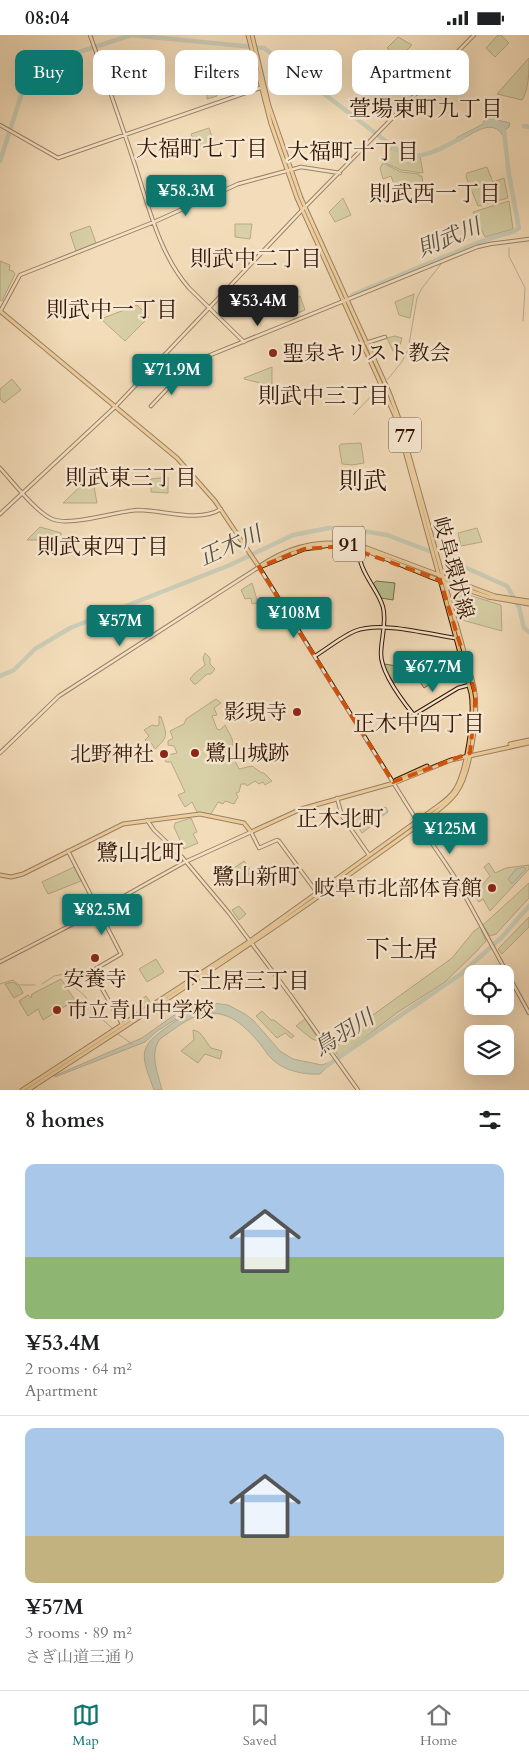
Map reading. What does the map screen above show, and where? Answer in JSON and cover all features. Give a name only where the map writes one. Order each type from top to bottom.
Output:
[{"type":"main road","name":"岐阜環状線","points":[[250,35],[271,124],[304,209],[389,392],[404,434],[472,699],[468,754]]},
{"type":"main road","name":"岐阜環状線","points":[[346,300],[396,418],[441,578]]},
{"type":"main road","points":[[0,311],[178,458],[221,509],[259,567]]},
{"type":"main road","name":"91","points":[[259,567],[288,554],[316,546],[360,547],[441,578],[495,596],[529,602]]},
{"type":"main road","name":"91","points":[[441,578],[445,582],[497,600],[529,602]]},
{"type":"main road","name":"岐阜環状線","points":[[22,1090],[251,943],[445,805],[456,794],[464,777],[476,717],[477,702],[445,582]]},
{"type":"main road","points":[[0,875],[11,877],[19,875],[119,825],[147,820],[200,814],[244,823],[251,832],[288,814],[393,783],[468,754],[529,741]]},
{"type":"main road","name":"岐阜環状線","points":[[28,1090],[123,1026]]},
{"type":"street","points":[[90,35],[154,222],[174,269],[189,288],[244,342]]},
{"type":"street","points":[[0,514],[116,406],[304,209],[474,35]]},
{"type":"street","points":[[0,125],[58,158],[263,88]]},
{"type":"street","points":[[0,311],[20,275],[154,222],[238,184],[301,167],[340,173]]},
{"type":"street","points":[[151,406],[192,364],[477,247],[529,239]]},
{"type":"street","points":[[366,343],[385,337]]},
{"type":"street","points":[[0,468],[45,515],[61,521],[131,511],[200,515],[212,514],[221,509]]},
{"type":"street","points":[[361,530],[361,565],[384,609],[381,656],[383,668],[413,714],[458,688],[469,685]]},
{"type":"street","points":[[0,753],[59,696],[259,567],[418,823],[454,876],[529,1013]]},
{"type":"street","points":[[315,656],[356,631],[369,627],[384,627],[461,639]]},
{"type":"street","points":[[337,798],[342,816],[371,857]]},
{"type":"street","points":[[147,820],[218,899],[358,1090]]},
{"type":"street","points":[[0,962],[185,862],[251,832],[259,848],[277,840],[279,841],[319,895]]},
{"type":"street","points":[[68,851],[121,954],[92,971],[123,1026]]},
{"type":"highlighted area","points":[[345,546],[440,580],[476,695],[470,753],[393,782],[259,567],[304,549]]},
{"type":"green space","points":[[498,35],[501,35],[509,43],[495,57],[486,48]]},
{"type":"green space","points":[[398,37],[412,45],[407,50],[389,50],[387,48]]},
{"type":"green space","points":[[529,58],[529,75],[522,100],[497,94]]},
{"type":"green space","points":[[207,95],[217,95],[217,96],[207,99]]},
{"type":"green space","points":[[209,128],[214,143],[196,148],[191,134]]},
{"type":"green space","points":[[392,148],[412,157],[420,156],[423,173],[401,170],[379,160]]},
{"type":"green space","points":[[383,163],[401,172],[419,174],[419,176],[422,176],[423,184],[398,195],[391,176],[383,179],[380,168]]},
{"type":"green space","points":[[487,167],[493,182],[504,178],[508,198],[478,206],[466,177],[467,173]]},
{"type":"green space","points":[[343,198],[351,215],[335,222],[329,212]]},
{"type":"green space","points":[[509,201],[513,229],[485,237],[473,212]]},
{"type":"green space","points":[[235,224],[252,224],[250,239],[235,237]]},
{"type":"green space","points":[[90,226],[96,243],[76,251],[70,233]]},
{"type":"green space","points":[[0,261],[10,265],[9,270],[15,274],[2,301],[0,300]]},
{"type":"green space","points":[[414,294],[410,318],[399,315],[395,302]]},
{"type":"green space","points":[[300,296],[305,310],[287,317],[282,304]]},
{"type":"green space","points":[[137,305],[149,317],[125,341],[101,319]]},
{"type":"green space","points":[[395,336],[402,338],[399,349],[393,351],[387,338]]},
{"type":"green space","points":[[272,367],[272,386],[244,379],[244,378]]},
{"type":"green space","points":[[12,379],[21,390],[4,403],[0,399],[0,389]]},
{"type":"green space","points":[[361,443],[364,463],[342,464],[339,446],[341,444]]},
{"type":"green space","points":[[92,475],[97,503],[63,503]]},
{"type":"green space","points":[[168,477],[168,493],[151,492],[151,479]]},
{"type":"green space","points":[[40,527],[61,533],[61,537],[27,540]]},
{"type":"green space","points":[[477,528],[482,542],[461,546],[458,533]]},
{"type":"green space","points":[[376,581],[395,583],[393,600],[381,598],[373,584]]},
{"type":"green space","points":[[252,583],[258,603],[252,604],[251,598],[245,599],[241,590]]},
{"type":"green space","points":[[459,592],[501,605],[502,631],[462,620],[456,595]]},
{"type":"green space","points":[[205,653],[210,658],[210,664],[215,669],[211,674],[207,674],[194,684],[190,679],[205,665],[203,658]]},
{"type":"green space","points":[[384,664],[424,670],[432,683],[424,688],[418,679],[412,683],[408,676],[394,683]]},
{"type":"green space","points":[[216,699],[221,703],[214,708],[217,715],[212,716],[217,729],[220,730],[225,725],[233,742],[230,751],[239,769],[252,766],[264,773],[272,781],[265,785],[263,782],[259,784],[255,781],[247,786],[246,784],[241,784],[239,792],[236,793],[238,797],[234,804],[225,801],[223,804],[218,802],[211,814],[197,812],[192,802],[185,807],[178,795],[185,792],[171,762],[166,762],[163,756],[177,753],[174,746],[168,745],[168,741],[173,738],[170,731],[184,724],[186,719]]},
{"type":"green space","points":[[159,716],[166,733],[162,743],[153,751],[154,747],[145,740],[149,736],[144,730],[152,725],[159,725]]},
{"type":"green space","points":[[365,812],[374,824],[362,833],[351,816]]},
{"type":"green space","points":[[191,818],[197,832],[193,834],[198,843],[184,849],[174,827],[175,823]]},
{"type":"green space","points":[[244,861],[252,872],[235,885],[227,873]]},
{"type":"green space","name":"岐阜市北部体育館","points":[[489,863],[495,873],[506,868],[529,865],[529,869],[490,911],[483,899],[479,902],[470,889],[481,886],[490,876],[484,867]]},
{"type":"green space","points":[[74,867],[81,881],[48,894],[42,882]]},
{"type":"green space","points":[[529,883],[529,898],[496,934],[490,936],[483,925]]},
{"type":"green space","points":[[239,906],[246,914],[239,920],[232,910]]},
{"type":"green space","points":[[529,917],[529,927],[502,954],[498,949]]},
{"type":"green space","points":[[480,927],[486,941],[445,982],[398,1012],[339,1057],[334,1049],[355,1028],[452,958],[474,931]]},
{"type":"green space","points":[[156,959],[164,972],[147,982],[139,969]]},
{"type":"green space","points":[[61,979],[75,1000],[43,1020],[38,1009],[28,1016],[19,1001],[28,995],[31,998],[32,994]]},
{"type":"green space","points":[[13,982],[20,987],[23,993],[14,998],[5,984]]},
{"type":"green space","points":[[146,996],[151,1003],[141,1010],[136,1004]]},
{"type":"green space","points":[[262,1011],[271,1020],[274,1020],[294,1036],[291,1038],[285,1033],[277,1038],[256,1016]]},
{"type":"green space","points":[[305,1019],[320,1042],[312,1039],[296,1026]]},
{"type":"green space","points":[[193,1030],[201,1034],[211,1048],[222,1051],[220,1059],[205,1054],[198,1063],[181,1051],[194,1040]]},
{"type":"water","points":[[493,104],[498,104],[497,120],[510,123],[509,127],[505,130],[505,136],[499,130],[488,127],[476,131],[459,141],[456,138],[483,124],[489,107]]},
{"type":"water","points":[[386,807],[388,812],[375,821],[369,812]]},
{"type":"water","points":[[524,867],[526,869],[512,884],[508,879],[516,869]]},
{"type":"water","points":[[213,1003],[228,1005],[245,1014],[253,1020],[280,1051],[293,1059],[322,1065],[333,1061],[320,1074],[308,1074],[289,1070],[271,1058],[249,1032],[236,1021],[221,1014],[203,1014],[186,1021],[160,1039],[155,1051],[155,1057],[162,1090],[154,1090],[145,1061],[144,1054],[146,1048],[150,1041],[186,1013],[157,1031],[145,1042],[54,1076],[142,1038],[184,1008]]},
{"type":"waterway","points":[[0,161],[30,68],[131,35],[264,48],[405,154],[412,156],[427,154],[463,137]]},
{"type":"waterway","points":[[524,126],[529,127]]},
{"type":"waterway","name":"則武川","points":[[352,295],[485,240],[519,228],[509,175],[504,131]]},
{"type":"waterway","points":[[509,248],[509,256],[525,288],[523,321]]},
{"type":"waterway","points":[[387,380],[401,363],[408,350],[417,298],[422,288],[442,263]]},
{"type":"waterway","points":[[353,415],[380,387]]},
{"type":"waterway","name":"正木川","points":[[0,676],[14,670],[35,649],[70,628],[230,565],[293,535],[329,528],[345,528],[387,535],[432,552]]},
{"type":"waterway","name":"正木川","points":[[446,559],[507,586],[519,607],[524,628],[529,632]]},
{"type":"waterway","name":"鳥羽川","points":[[325,1067],[461,974],[502,937],[529,906]]},
{"type":"waterway","points":[[42,984],[54,976],[65,974],[71,984],[85,996],[93,1011],[112,1028]]},
{"type":"waterway","points":[[0,984],[13,980],[19,985],[35,985]]},
{"type":"waterway","points":[[118,1034],[132,1044]]},
{"type":"place","name":"聖泉キリスト教会","points":[[273,353]]},
{"type":"place","name":"影現寺","points":[[297,712]]},
{"type":"place","name":"鷺山城跡","points":[[195,753]]},
{"type":"place","name":"北野神社","points":[[164,754]]},
{"type":"place","name":"岐阜市北部体育館","points":[[492,888]]},
{"type":"place","name":"安養寺","points":[[95,958]]},
{"type":"place","name":"市立青山中学校","points":[[57,1010]]},
{"type":"district","name":"萱場東町九丁目","points":[[426,109]]},
{"type":"district","name":"大福町七丁目","points":[[202,149]]},
{"type":"district","name":"大福町十丁目","points":[[353,152]]},
{"type":"district","name":"則武西一丁目","points":[[435,194]]},
{"type":"district","name":"則武中二丁目","points":[[256,259]]},
{"type":"district","name":"則武中一丁目","points":[[112,310]]},
{"type":"district","name":"則武中三丁目","points":[[324,396]]},
{"type":"district","name":"則武東三丁目","points":[[131,478]]},
{"type":"district","name":"則武","points":[[363,481]]},
{"type":"district","name":"則武東四丁目","points":[[103,547]]},
{"type":"district","name":"正木中四丁目","points":[[419,724]]},
{"type":"district","name":"正木北町","points":[[340,819]]},
{"type":"district","name":"鷺山北町","points":[[140,853]]},
{"type":"district","name":"鷺山新町","points":[[256,877]]},
{"type":"district","name":"下土居","points":[[402,949]]},
{"type":"district","name":"下土居三丁目","points":[[244,981]]}]
